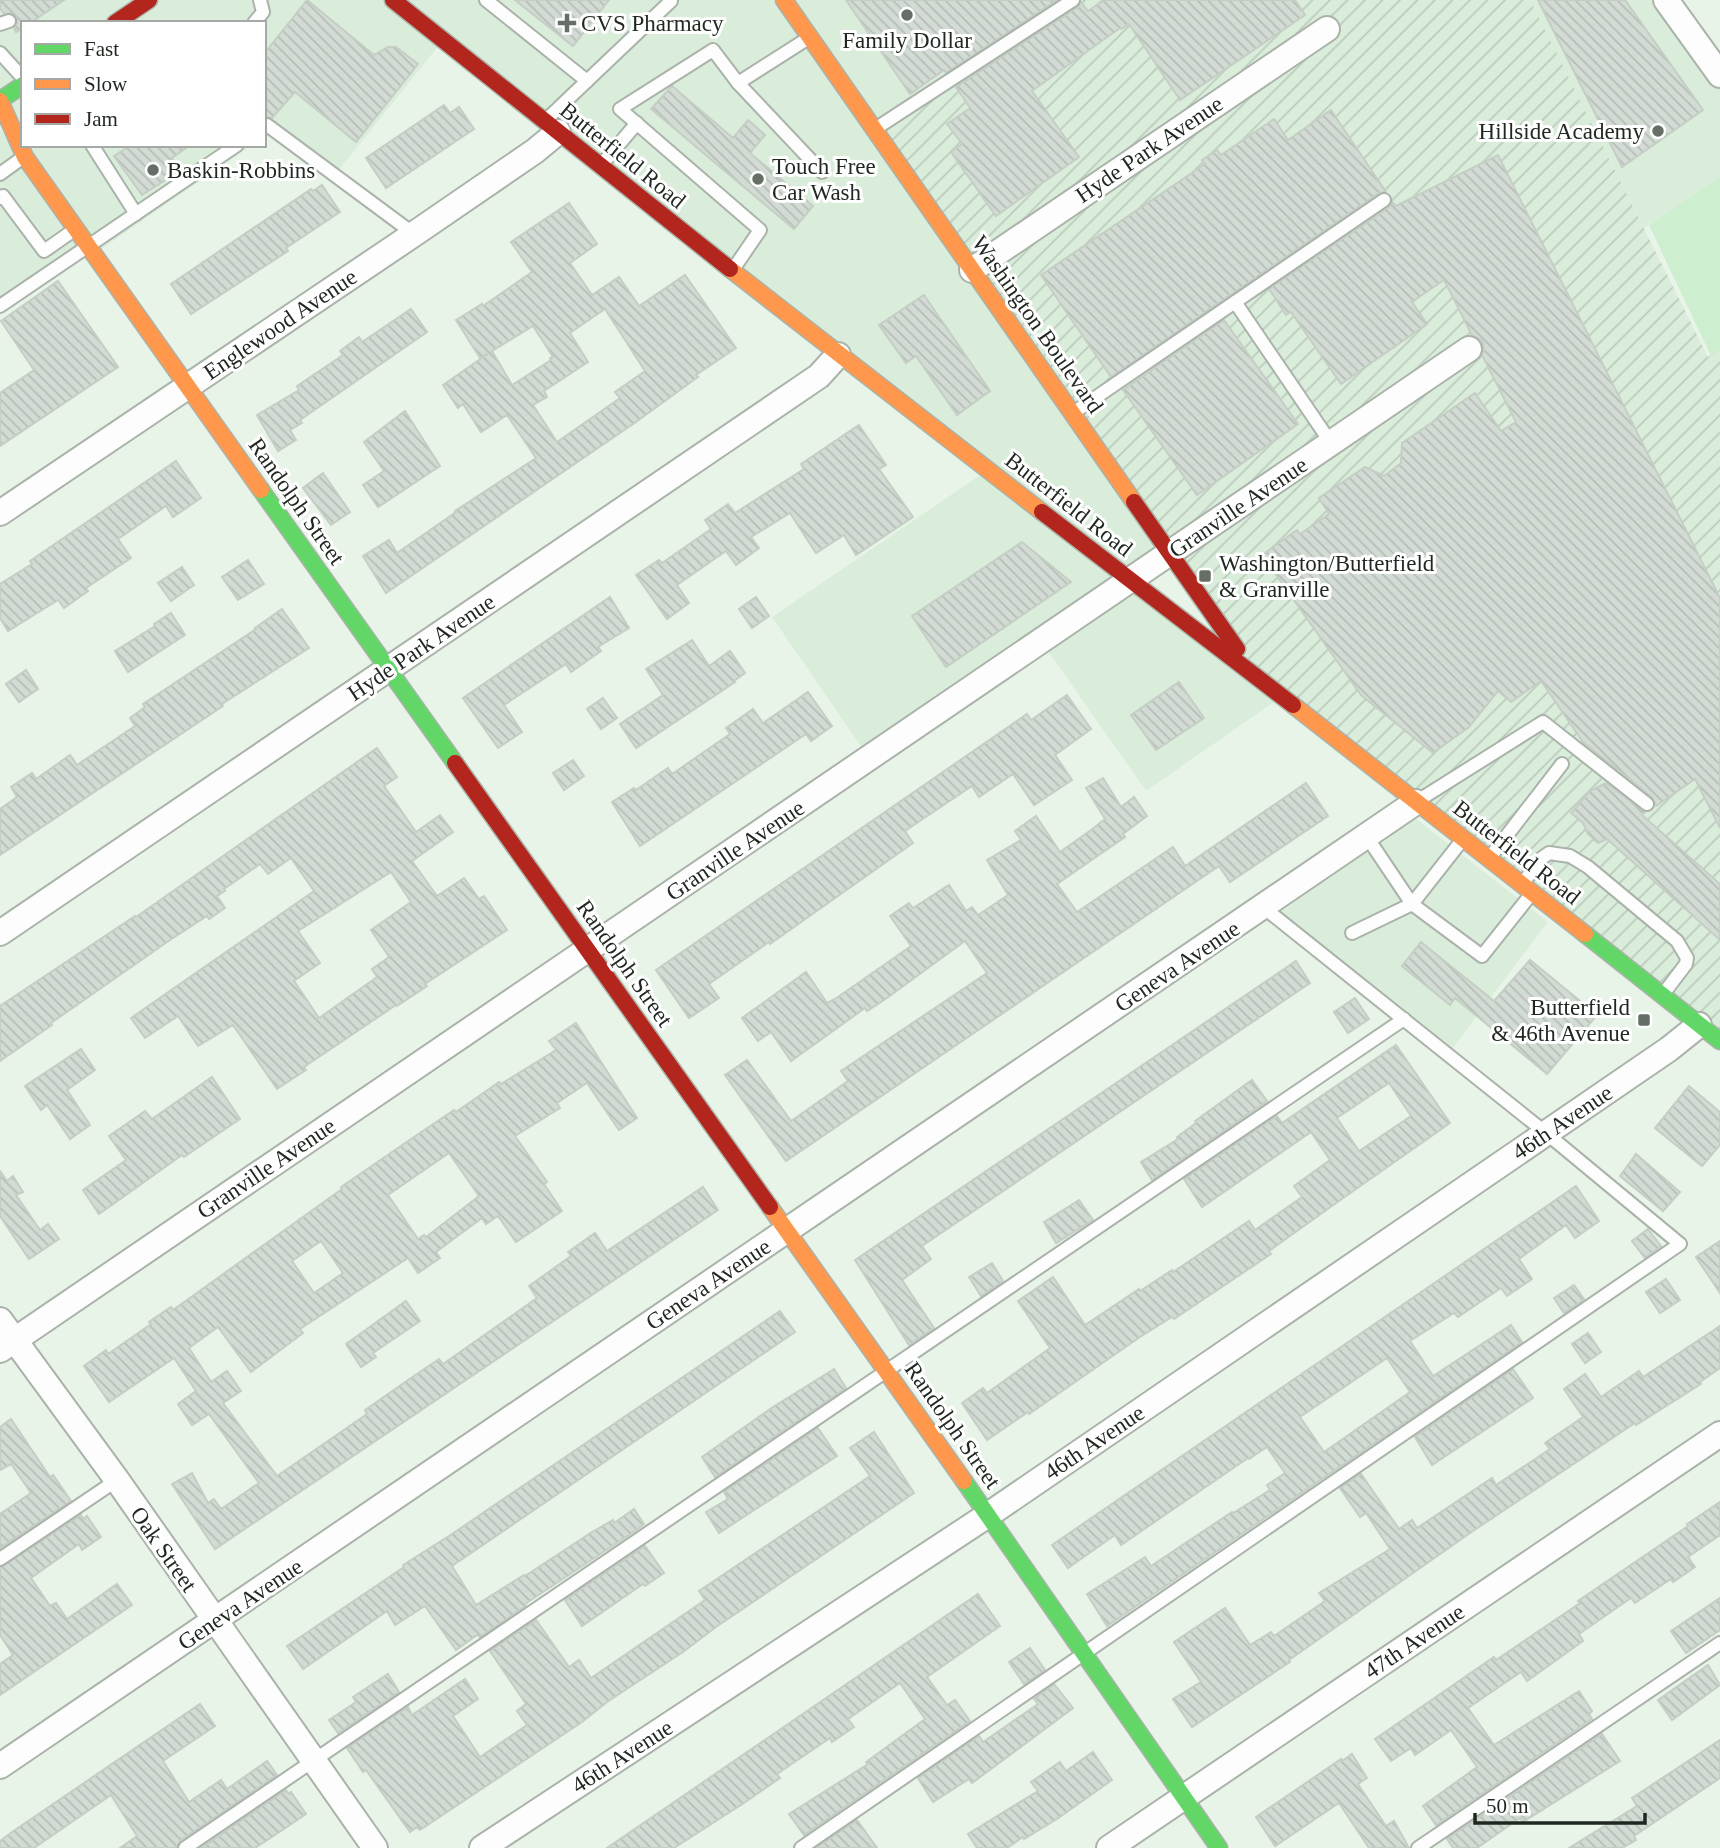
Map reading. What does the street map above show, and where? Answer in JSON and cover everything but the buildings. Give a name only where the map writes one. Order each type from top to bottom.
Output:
[{"type":"main road","name":"Butterfield Road","points":[[393,0],[838,355],[1255,675],[1720,1041]]},
{"type":"main road","name":"Washington Boulevard","points":[[784,0],[1255,675]]},
{"type":"main road","points":[[124,20],[144,1]]},
{"type":"main road","points":[[0,100],[21,86]]},
{"type":"main road","name":"Randolph Street","points":[[0,100],[25,157],[988,1514],[1219,1848]]},
{"type":"street","points":[[1666,0],[1720,75]]},
{"type":"street","name":"Hyde Park Avenue","points":[[972,270],[1326,29]]},
{"type":"street","name":"Englewood Avenue","points":[[0,513],[535,151],[551,127]]},
{"type":"street","name":"Granville Avenue","points":[[7,1345],[1469,349]]},
{"type":"street","name":"Hyde Park Avenue","points":[[0,933],[819,376],[838,355]]},
{"type":"street","name":"Geneva Avenue","points":[[0,1766],[1416,802]]},
{"type":"street","name":"46th Avenue","points":[[482,1848],[988,1514],[1669,1049],[1699,1025]]},
{"type":"street","name":"Oak Street","points":[[0,1320],[7,1345],[117,1480],[375,1848]]},
{"type":"street","name":"47th Avenue","points":[[1109,1848],[1720,1434]]},
{"type":"lane","points":[[256,21],[263,12],[260,0]]},
{"type":"lane","points":[[486,0],[587,81]]},
{"type":"lane","points":[[551,127],[587,81],[671,0]]},
{"type":"lane","points":[[874,129],[1073,0]]},
{"type":"lane","points":[[738,83],[810,37]]},
{"type":"lane","points":[[732,271],[760,230],[620,109],[713,50],[738,83],[822,172]]},
{"type":"lane","points":[[0,53],[21,76]]},
{"type":"lane","points":[[600,166],[637,123]]},
{"type":"lane","points":[[266,126],[414,234]]},
{"type":"lane","points":[[93,147],[136,214]]},
{"type":"lane","points":[[0,306],[234,147]]},
{"type":"lane","points":[[0,174],[25,157]]},
{"type":"lane","points":[[1,195],[44,251],[76,229]]},
{"type":"lane","points":[[1073,413],[1384,200]]},
{"type":"lane","points":[[1235,302],[1331,443]]},
{"type":"lane","points":[[1416,802],[1542,722],[1647,804]]},
{"type":"lane","points":[[1488,859],[1562,764]]},
{"type":"lane","points":[[1367,837],[1412,904],[1482,956],[1527,889],[1542,858],[1549,853],[1570,856],[1630,900],[1676,941],[1688,958],[1662,996]]},
{"type":"lane","points":[[1352,933],[1412,904],[1463,839]]},
{"type":"lane","points":[[801,1848],[1680,1244],[1264,907]]},
{"type":"lane","points":[[185,1848],[1404,1019]]},
{"type":"lane","points":[[0,1559],[117,1480]]},
{"type":"lane","points":[[1418,1848],[1720,1643]]},
{"type":"shaded area","points":[[0,0],[143,0],[112,21],[21,21],[21,82],[0,96]]},
{"type":"shaded area","points":[[158,0],[385,0],[440,44],[330,181],[266,136],[266,21],[127,21]]},
{"type":"shaded area","points":[[401,0],[778,0],[1164,552],[1129,575]]},
{"type":"shaded area","points":[[789,0],[1067,0],[880,131]]},
{"type":"shaded area","points":[[1068,0],[1530,0],[1708,357],[1720,349],[1720,1044],[1258,672],[880,131]]},
{"type":"shaded area","name":"Hillside Academy","points":[[1529,0],[1660,0],[1720,85],[1720,177],[1644,228]]},
{"type":"shaded area","points":[[21,92],[21,144],[0,114]]},
{"type":"shaded area","points":[[0,129],[83,246],[0,302]]},
{"type":"shaded area","points":[[23,147],[249,147],[97,252]]},
{"type":"shaded area","points":[[983,473],[1274,702],[1146,791],[1043,644],[871,761],[772,617]]},
{"type":"shaded area","points":[[1410,814],[1548,922],[1452,1049],[1272,907]]},
{"type":"green space","points":[[1720,177],[1720,350],[1711,356],[1649,225]]},
{"type":"traffic: fast","points":[[0,100],[21,86]]},
{"type":"traffic: fast","points":[[261,490],[455,763]]},
{"type":"traffic: fast","points":[[1585,934],[1720,1041]]},
{"type":"traffic: fast","points":[[964,1481],[1219,1848]]},
{"type":"traffic: slow","points":[[784,0],[1134,502]]},
{"type":"traffic: slow","points":[[0,101],[25,157],[261,490]]},
{"type":"traffic: slow","points":[[730,269],[1042,512]]},
{"type":"traffic: slow","points":[[1293,705],[1585,934]]},
{"type":"traffic: slow","points":[[770,1207],[964,1481]]},
{"type":"traffic: jam","points":[[118,21],[149,0]]},
{"type":"traffic: jam","points":[[393,0],[730,269]]},
{"type":"traffic: jam","points":[[1134,502],[1237,649]]},
{"type":"traffic: jam","points":[[1042,512],[1293,705]]},
{"type":"traffic: jam","points":[[455,763],[770,1207]]},
{"type":"place","name":"Family Dollar","points":[[907,15]]},
{"type":"place","name":"CVS Pharmacy","points":[[567,23]]},
{"type":"place","name":"Hillside Academy","points":[[1658,131]]},
{"type":"place","name":"Baskin-Robbins","points":[[153,170]]},
{"type":"place","name":"Touch Free Car Wash","points":[[758,179]]},
{"type":"place","name":"Washington/Butterfield & Granville","points":[[1205,576]]},
{"type":"place","name":"Butterfield & 46th Avenue","points":[[1644,1020]]}]
